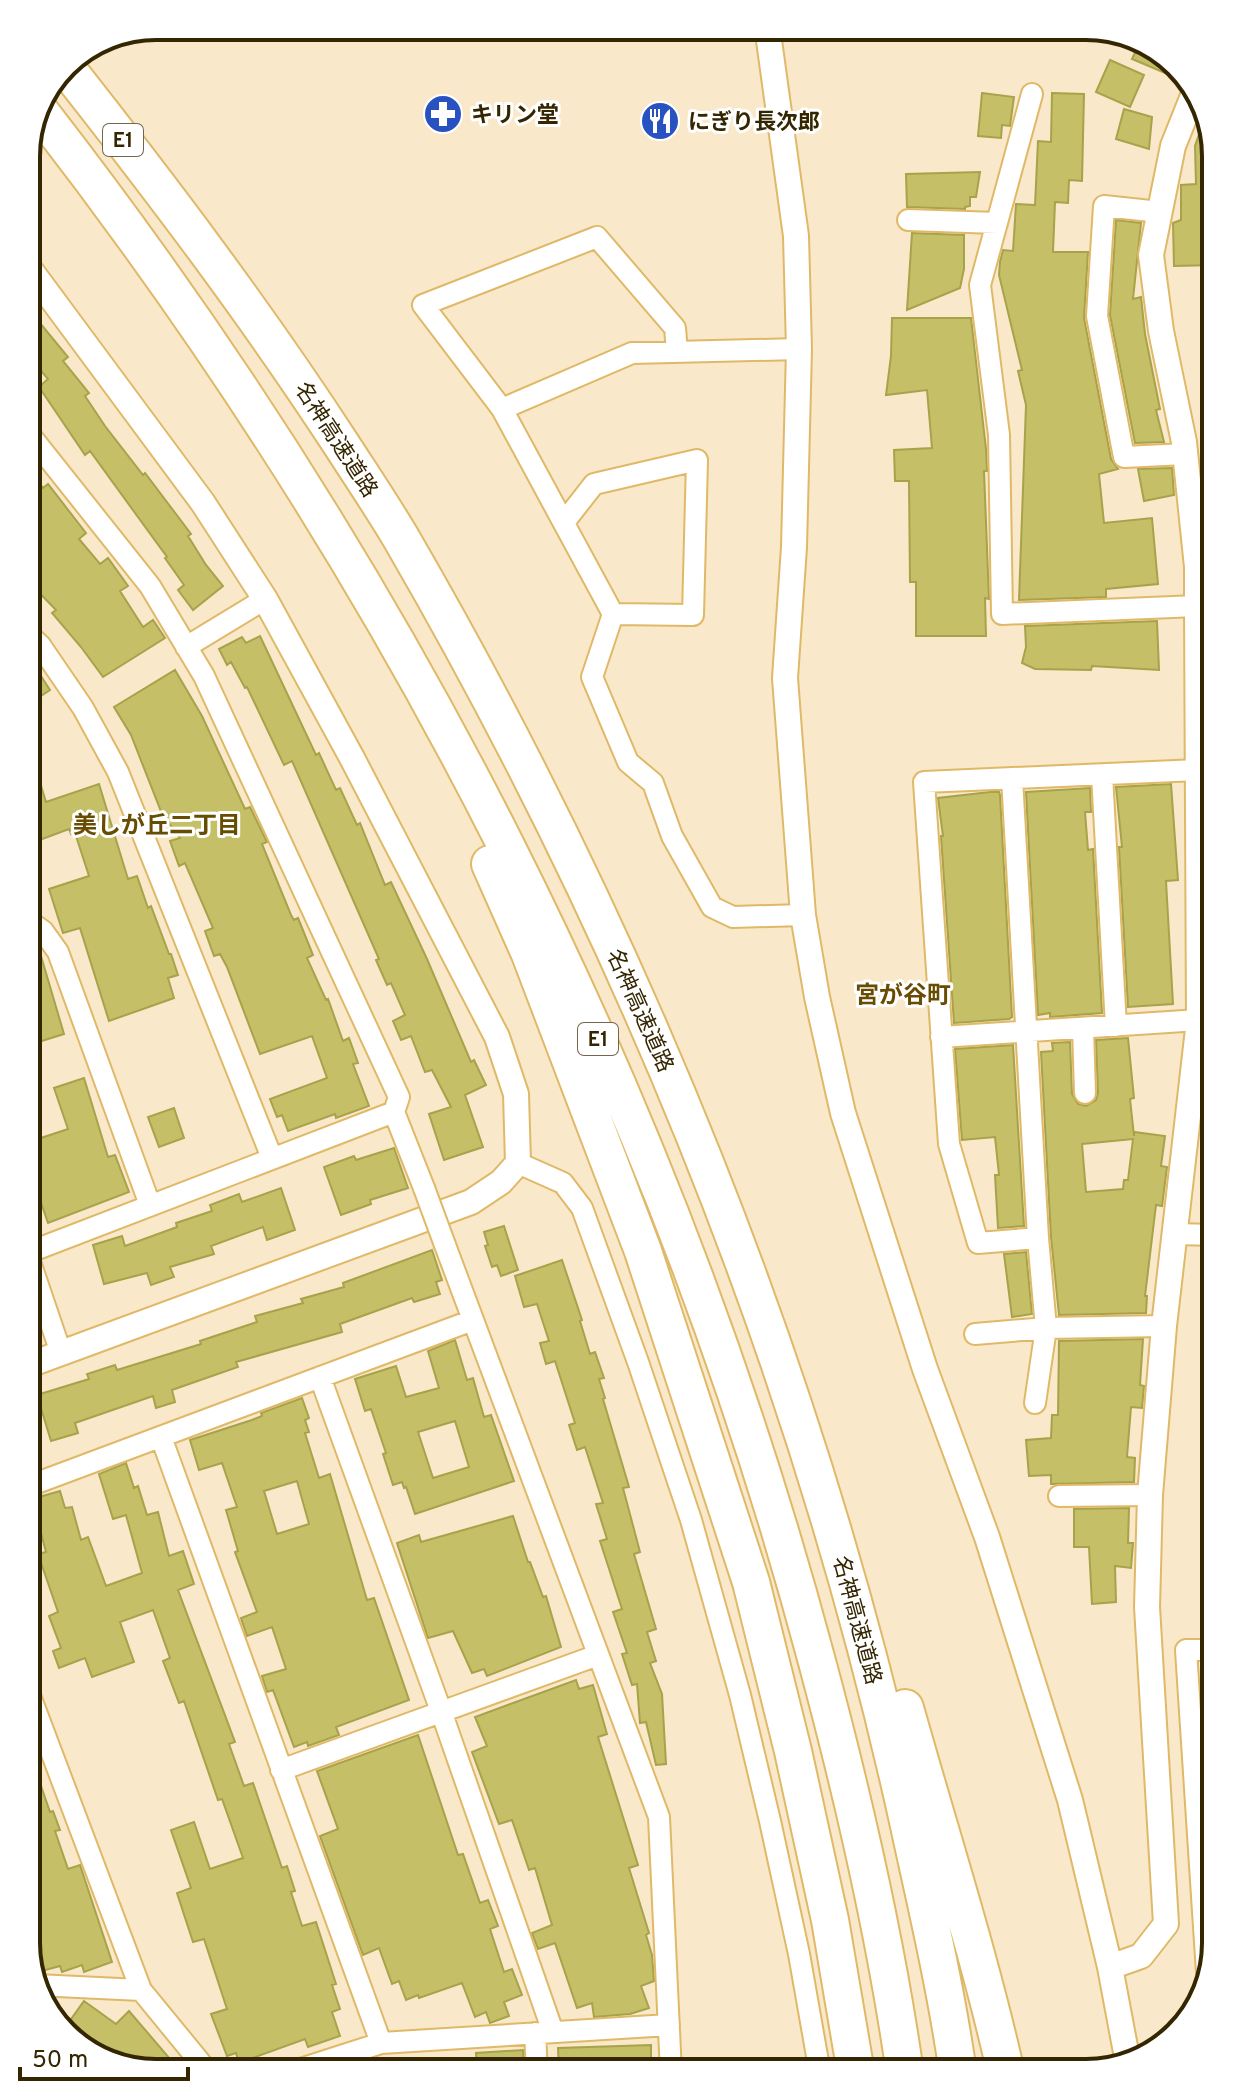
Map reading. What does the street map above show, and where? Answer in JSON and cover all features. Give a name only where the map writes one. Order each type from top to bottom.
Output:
[{"type":"highway","name":"名神高速道路","points":[[73,76],[182,215],[285,357],[399,535],[495,709],[582,880],[666,1062],[740,1252],[787,1384],[838,1546],[885,1718],[955,2059]]},
{"type":"highway","name":"E1","points":[[46,120],[121,216],[238,384],[371,597],[442,722],[533,897],[616,1079],[681,1241],[732,1381],[791,1563],[836,1733],[873,1898],[902,2059]]},
{"type":"highway","points":[[182,215],[299,354],[415,527],[540,753],[600,872],[676,1039],[749,1218],[806,1377],[958,1883],[1003,2059]]},
{"type":"highway","points":[[121,216],[224,391],[334,566],[417,714],[473,824],[530,954],[643,1251],[751,1582],[820,1874],[854,2059]]},
{"type":"street","points":[[769,40],[796,236],[799,349],[794,547],[785,678],[803,915],[817,997],[843,1113],[925,1369],[987,1537],[1029,1663],[1070,1800],[1110,1967],[1126,2051]]},
{"type":"street","points":[[1032,94],[980,285],[999,435],[1002,614],[1197,606]]},
{"type":"street","points":[[1190,104],[1173,146],[1151,255],[1161,331],[1202,543]]},
{"type":"street","points":[[1160,212],[1104,206],[1097,316],[1124,457],[1185,454]]},
{"type":"street","points":[[908,220],[997,223]]},
{"type":"street","points":[[677,352],[675,328],[597,237],[423,305],[502,409],[613,614],[592,677],[628,762],[653,783],[672,836],[712,907],[733,917],[803,915]]},
{"type":"street","points":[[40,283],[203,503],[265,599],[352,758],[497,1037],[516,1094],[518,1163],[501,1182],[471,1202],[40,1361]]},
{"type":"street","points":[[502,409],[632,353],[799,349]]},
{"type":"street","points":[[40,448],[150,586],[204,676],[399,1097],[394,1112],[659,1817],[670,2059]]},
{"type":"street","points":[[565,521],[594,484],[697,460],[693,615],[613,614]]},
{"type":"street","points":[[1202,583],[1197,606],[1198,770],[1202,812]]},
{"type":"street","points":[[186,647],[265,599]]},
{"type":"street","points":[[40,645],[83,708],[118,772],[272,1158]]},
{"type":"street","points":[[1038,1238],[978,1243],[949,1144],[924,782],[1198,770]]},
{"type":"street","points":[[1102,775],[1116,1026]]},
{"type":"street","points":[[1012,778],[1038,1238],[1046,1328],[1035,1403]]},
{"type":"street","points":[[40,929],[58,952],[150,1205]]},
{"type":"street","points":[[1110,1967],[1141,1956],[1166,1924],[1147,1607],[1150,1495],[1164,1326],[1199,1020],[1202,962]]},
{"type":"street","points":[[941,1037],[1199,1020]]},
{"type":"street","points":[[1083,1028],[1085,1093]]},
{"type":"street","points":[[40,1247],[394,1112]]},
{"type":"street","points":[[518,1163],[563,1183],[582,1208],[681,1491],[744,1709],[799,1954],[818,2059]]},
{"type":"street","points":[[1175,1234],[1202,1235]]},
{"type":"street","points":[[40,1291],[61,1353]]},
{"type":"street","points":[[40,1482],[473,1320]]},
{"type":"street","points":[[975,1334],[1046,1328],[1164,1326]]},
{"type":"street","points":[[320,1377],[441,1711],[544,2032],[539,2059]]},
{"type":"street","points":[[161,1437],[381,2043]]},
{"type":"street","points":[[1059,1496],[1150,1495]]},
{"type":"street","points":[[1202,1650],[1186,1650],[1202,1896]]},
{"type":"street","points":[[281,1770],[598,1655]]},
{"type":"street","points":[[40,1722],[141,1990],[198,2059]]},
{"type":"street","points":[[48,1986],[141,1990]]},
{"type":"street","points":[[331,2059],[381,2043],[669,2025]]},
{"type":"building","points":[[1136,51],[1167,74],[1132,59]]},
{"type":"building","points":[[1110,60],[1144,75],[1130,107],[1096,92]]},
{"type":"building","points":[[982,93],[1014,97],[1010,126],[1002,125],[1001,138],[978,136]]},
{"type":"building","points":[[1052,93],[1084,94],[1082,181],[1069,180],[1068,203],[1055,202],[1053,252],[1088,252],[1084,318],[1111,459],[1118,469],[1099,474],[1104,523],[1152,518],[1158,584],[1106,589],[1106,597],[1019,600],[1026,405],[1018,371],[1022,370],[999,275],[1003,250],[1013,251],[1016,204],[1035,205],[1038,141],[1051,142]]},
{"type":"building","points":[[1124,109],[1152,117],[1149,149],[1116,139]]},
{"type":"building","points":[[1199,133],[1202,265],[1174,266],[1173,223],[1181,220],[1181,185],[1196,184],[1195,146]]},
{"type":"building","points":[[980,172],[976,197],[970,197],[970,206],[965,209],[907,207],[906,174]]},
{"type":"building","points":[[1116,220],[1141,223],[1133,299],[1141,297],[1160,409],[1156,410],[1164,442],[1135,443],[1110,315]]},
{"type":"building","points":[[912,233],[964,235],[964,269],[960,288],[907,310]]},
{"type":"building","points":[[892,318],[971,318],[986,449],[987,471],[984,471],[989,599],[985,598],[986,636],[916,636],[916,582],[910,582],[909,481],[895,481],[894,450],[932,448],[927,390],[886,395]]},
{"type":"building","points":[[40,323],[68,357],[63,361],[89,393],[85,396],[105,426],[191,534],[188,536],[223,586],[193,610],[178,590],[184,585],[167,557],[90,451],[85,455],[40,388],[48,379],[40,370]]},
{"type":"building","points":[[1172,468],[1174,495],[1144,501],[1138,469]]},
{"type":"building","points":[[40,484],[43,488],[48,484],[86,533],[79,539],[100,564],[108,558],[128,586],[120,591],[143,627],[153,620],[165,638],[103,677],[52,613],[56,610],[40,593]]},
{"type":"building","points":[[1157,621],[1159,670],[1092,666],[1091,670],[1035,669],[1022,663],[1026,647],[1025,626]]},
{"type":"building","points":[[260,636],[316,755],[319,753],[336,790],[340,788],[357,825],[360,823],[385,885],[391,882],[471,1062],[474,1060],[486,1085],[465,1095],[483,1147],[444,1160],[429,1114],[451,1107],[432,1070],[425,1072],[411,1036],[401,1040],[393,1021],[405,1015],[391,983],[387,985],[376,960],[379,959],[292,761],[284,765],[247,687],[231,662],[227,665],[219,649],[242,637],[246,643]]},
{"type":"building","points":[[175,670],[202,716],[245,809],[250,807],[267,842],[262,844],[291,915],[294,920],[298,918],[313,955],[307,958],[328,999],[343,1041],[349,1038],[358,1063],[353,1064],[369,1106],[288,1131],[282,1115],[277,1117],[270,1099],[327,1078],[312,1036],[260,1054],[227,967],[220,954],[214,956],[205,931],[213,928],[185,863],[179,866],[170,841],[180,838],[162,814],[131,735],[114,707]]},
{"type":"building","points":[[40,675],[50,690],[40,697]]},
{"type":"building","points":[[40,782],[46,802],[99,784],[128,879],[137,876],[148,908],[151,906],[171,954],[178,975],[168,978],[174,998],[109,1021],[80,928],[63,933],[49,889],[89,876],[75,833],[71,834],[69,829],[40,840]]},
{"type":"building","points":[[1171,784],[1178,880],[1166,881],[1173,1004],[1128,1007],[1119,847],[1122,847],[1116,787]]},
{"type":"building","points":[[1090,788],[1091,812],[1085,812],[1088,850],[1093,849],[1102,1013],[1038,1015],[1026,792]]},
{"type":"building","points":[[999,792],[1000,795],[1012,1017],[954,1023],[938,798]]},
{"type":"building","points":[[40,956],[64,1034],[40,1042]]},
{"type":"building","points":[[1128,1038],[1134,1136],[1134,1132],[1165,1136],[1161,1166],[1167,1167],[1162,1206],[1156,1205],[1145,1296],[1146,1313],[1059,1315],[1051,1237],[1041,1052],[1053,1051],[1052,1043],[1070,1042],[1072,1094],[1078,1104],[1086,1106],[1096,1100],[1098,1093],[1096,1040]],"holes":[[[1133,1139],[1128,1180],[1124,1180],[1123,1189],[1086,1192],[1082,1144]]]},
{"type":"building","points":[[1013,1045],[1024,1226],[998,1228],[995,1175],[999,1175],[995,1137],[962,1140],[955,1049]]},
{"type":"building","points":[[84,1078],[108,1157],[115,1155],[129,1192],[48,1223],[40,1200],[40,1138],[68,1129],[54,1088]]},
{"type":"building","points":[[174,1108],[184,1138],[159,1147],[148,1117]]},
{"type":"building","points":[[394,1148],[408,1188],[370,1200],[371,1204],[341,1215],[324,1167],[354,1156],[356,1160]]},
{"type":"building","points":[[281,1188],[295,1230],[267,1240],[263,1227],[211,1246],[214,1254],[170,1267],[174,1277],[151,1285],[147,1273],[104,1284],[93,1245],[122,1236],[125,1246],[177,1227],[176,1223],[212,1211],[210,1205],[239,1194],[242,1202]]},
{"type":"building","points":[[504,1226],[518,1270],[501,1276],[497,1265],[492,1267],[484,1232]]},
{"type":"building","points":[[432,1250],[442,1280],[436,1282],[440,1294],[414,1302],[412,1298],[340,1324],[342,1332],[236,1362],[238,1367],[172,1390],[175,1402],[156,1408],[153,1396],[75,1423],[78,1433],[51,1441],[40,1405],[40,1394],[89,1379],[87,1374],[115,1365],[117,1370],[201,1344],[200,1341],[257,1322],[255,1316],[303,1303],[301,1299],[344,1287],[343,1283]]},
{"type":"building","points":[[1026,1252],[1032,1314],[1012,1317],[1004,1254]]},
{"type":"building","points":[[562,1260],[590,1354],[595,1352],[604,1378],[599,1379],[603,1399],[629,1487],[623,1488],[640,1552],[634,1554],[656,1629],[647,1632],[656,1661],[650,1663],[662,1694],[666,1764],[656,1765],[646,1722],[640,1723],[637,1684],[632,1685],[622,1654],[627,1653],[613,1612],[622,1609],[600,1541],[607,1539],[596,1504],[603,1503],[585,1447],[577,1450],[569,1425],[575,1423],[555,1361],[546,1364],[540,1343],[549,1341],[537,1304],[524,1307],[515,1276]]},
{"type":"building","points":[[1143,1339],[1142,1408],[1131,1407],[1127,1457],[1135,1458],[1134,1482],[1051,1484],[1051,1475],[1029,1476],[1026,1440],[1051,1438],[1052,1415],[1058,1415],[1059,1341]]},
{"type":"building","points":[[455,1340],[467,1380],[473,1378],[484,1417],[491,1415],[514,1481],[415,1514],[406,1487],[402,1482],[393,1485],[371,1409],[365,1411],[355,1379],[396,1366],[406,1397],[439,1388],[428,1351]],"holes":[[[455,1421],[469,1467],[433,1478],[418,1432]]]},
{"type":"building","points":[[302,1398],[309,1418],[305,1420],[309,1432],[305,1433],[319,1478],[330,1474],[367,1600],[374,1598],[409,1700],[336,1727],[339,1735],[308,1746],[307,1742],[294,1747],[273,1690],[267,1692],[262,1676],[286,1669],[272,1627],[247,1636],[241,1618],[257,1612],[235,1552],[238,1551],[226,1510],[237,1507],[222,1463],[199,1470],[190,1440],[252,1420],[262,1416],[261,1413]],"holes":[[[297,1481],[309,1524],[277,1534],[264,1491]]]},
{"type":"building","points":[[126,1463],[134,1488],[138,1486],[147,1515],[158,1512],[169,1556],[183,1551],[194,1584],[178,1590],[235,1742],[229,1744],[244,1786],[253,1783],[282,1868],[287,1866],[295,1891],[291,1892],[302,1926],[316,1922],[336,1984],[332,1985],[340,2009],[332,2012],[340,2036],[308,2047],[305,2039],[250,2059],[238,2059],[236,2053],[227,2056],[211,2014],[227,2009],[204,1939],[193,1942],[177,1893],[191,1888],[171,1830],[194,1822],[210,1869],[243,1858],[222,1799],[218,1800],[184,1701],[179,1703],[163,1661],[170,1658],[153,1610],[120,1622],[134,1662],[92,1677],[85,1658],[59,1668],[53,1651],[61,1648],[49,1616],[58,1612],[40,1560],[40,1554],[46,1552],[40,1529],[40,1497],[60,1491],[65,1508],[72,1507],[81,1540],[88,1537],[106,1586],[142,1573],[126,1515],[113,1519],[99,1474]]},
{"type":"building","points":[[1129,1508],[1128,1543],[1133,1543],[1131,1568],[1115,1566],[1116,1602],[1092,1604],[1089,1547],[1074,1547],[1074,1509]]},
{"type":"building","points":[[513,1516],[528,1562],[543,1597],[546,1596],[561,1647],[487,1676],[484,1669],[472,1673],[453,1631],[428,1638],[397,1543],[419,1535],[421,1542]]},
{"type":"building","points":[[576,1680],[579,1689],[593,1685],[607,1734],[598,1737],[638,1865],[629,1868],[649,1933],[646,1935],[652,1955],[654,1981],[641,1986],[649,2008],[630,2014],[594,2017],[592,2003],[577,2008],[555,1943],[538,1949],[532,1933],[552,1925],[535,1868],[529,1870],[512,1820],[499,1824],[472,1752],[487,1746],[475,1717]]},
{"type":"building","points":[[418,1735],[458,1855],[463,1854],[480,1903],[488,1900],[498,1926],[490,1929],[504,1972],[512,1969],[522,1995],[504,2002],[509,2016],[490,2023],[486,2012],[475,2017],[462,1983],[406,2000],[399,1981],[392,1984],[379,1948],[363,1955],[320,1836],[338,1829],[317,1771]]},
{"type":"building","points":[[40,1783],[60,1830],[55,1831],[68,1869],[80,1865],[112,1962],[84,1972],[82,1965],[62,1972],[60,1966],[43,1971],[42,1965]]},
{"type":"building","points":[[84,2001],[116,2024],[129,2011],[170,2059],[149,2059],[119,2053],[92,2039],[70,2020]]},
{"type":"building","points":[[651,2045],[651,2059],[558,2059],[558,2048]]},
{"type":"building","points":[[523,2050],[523,2059],[476,2059],[476,2053]]},
{"type":"place","name":"キリン堂","points":[[443,114]]},
{"type":"place","name":"にぎり長次郎","points":[[660,121]]},
{"type":"district","name":"美しが丘二丁目","points":[[157,825]]},
{"type":"district","name":"宮が谷町","points":[[903,995]]}]
